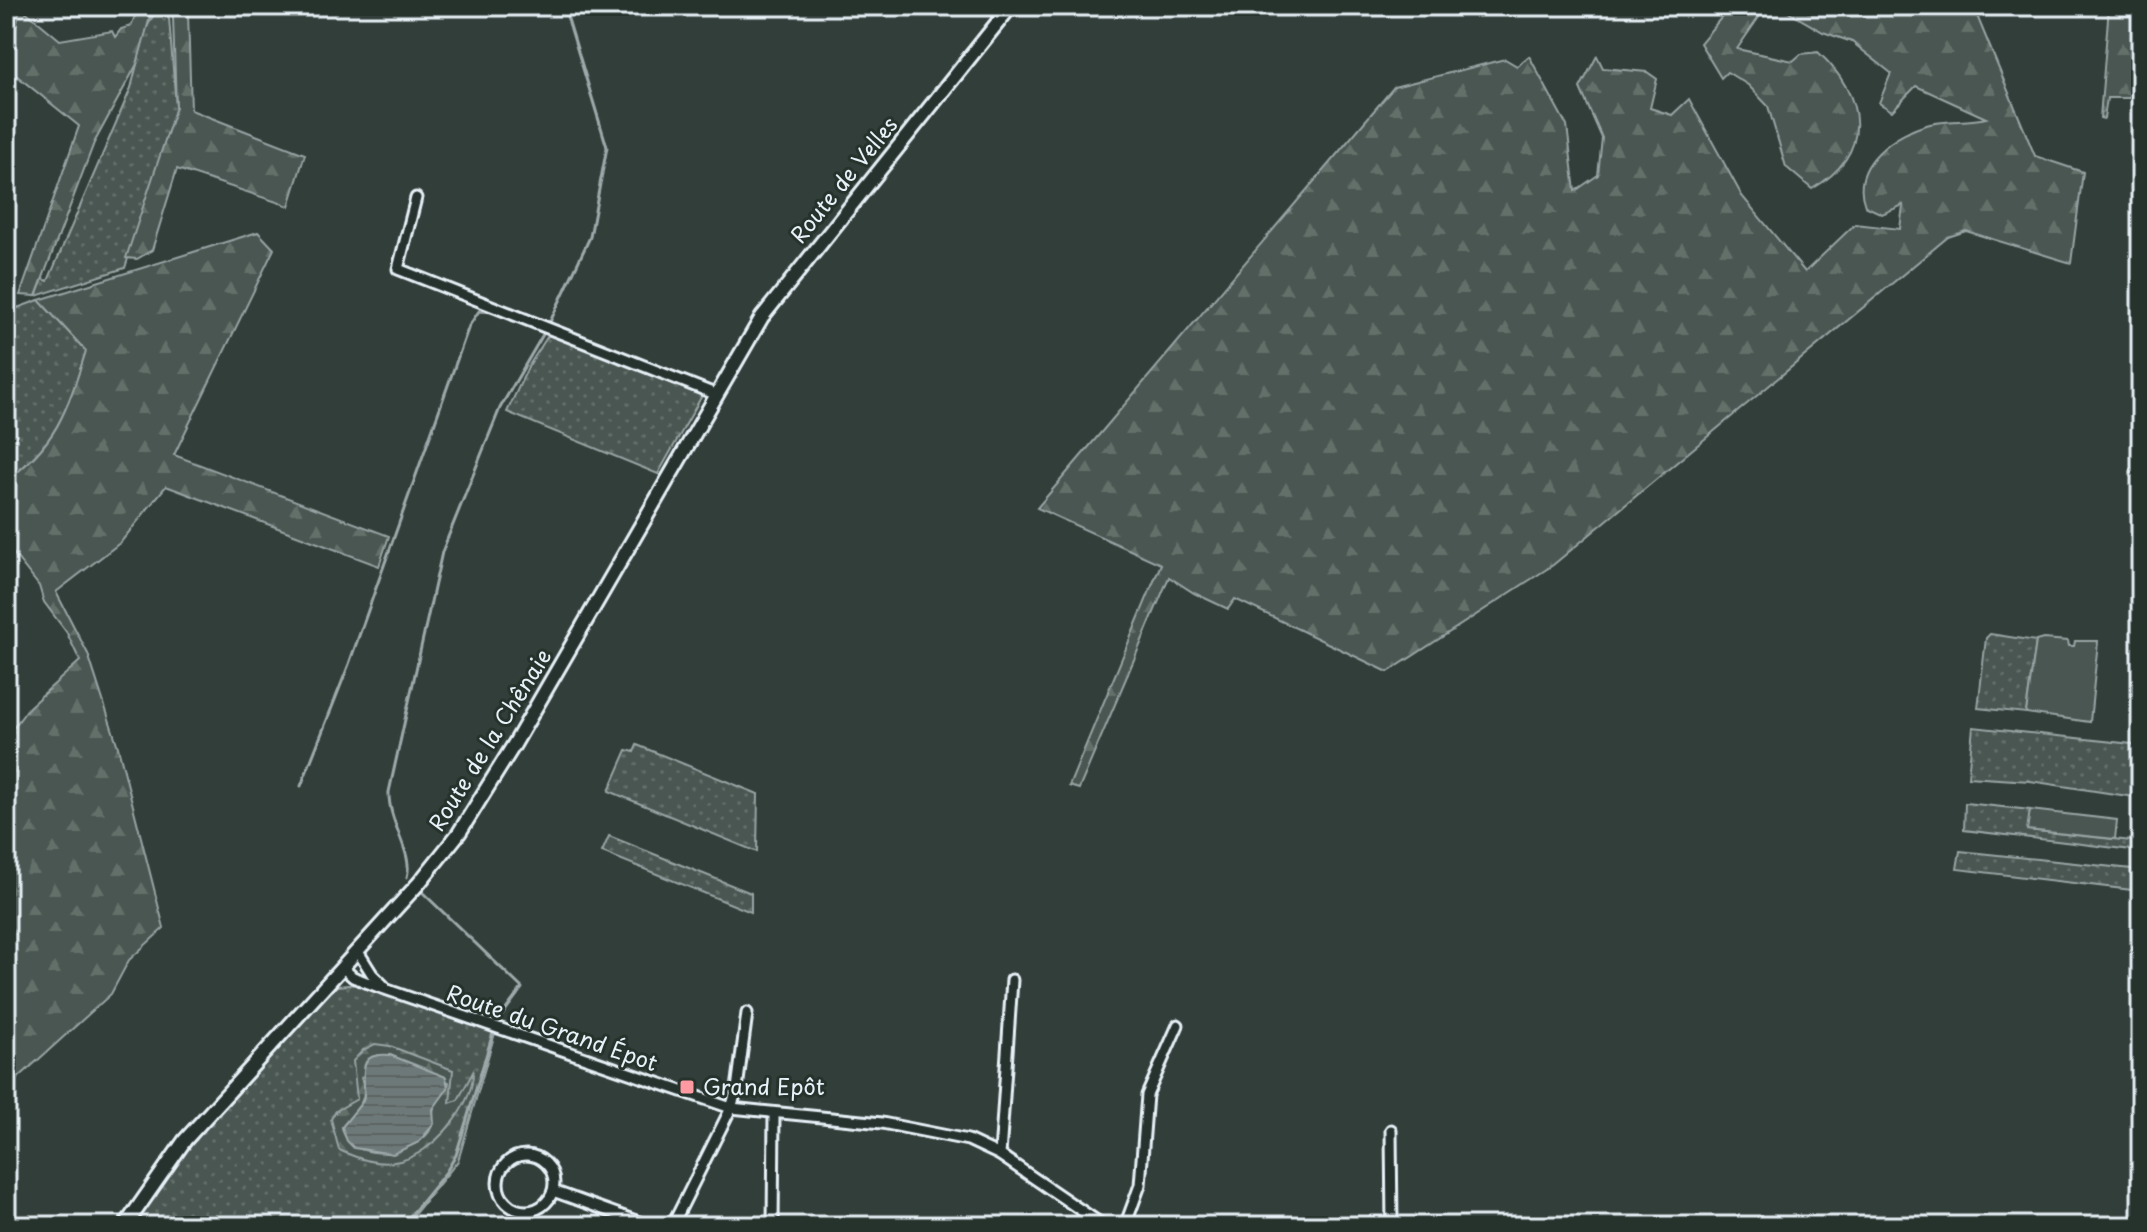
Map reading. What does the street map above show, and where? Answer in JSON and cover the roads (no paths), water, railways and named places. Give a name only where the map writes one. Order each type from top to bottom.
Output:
[{"type":"main road","name":"Route de Velles","points":[[716,390],[793,274],[1011,6]]},
{"type":"main road","name":"Route de la Chênaie","points":[[125,1226],[185,1140],[432,868],[480,801],[716,390]]},
{"type":"street","points":[[416,198],[398,269],[716,390]]},
{"type":"street","name":"Route du Grand Épot","points":[[357,950],[372,974],[391,990]]},
{"type":"street","name":"Route du Grand Épot","points":[[342,967],[353,977],[731,1108],[774,1115],[913,1127],[968,1140],[1000,1155],[1104,1226]]},
{"type":"street","points":[[1000,1155],[1012,980]]},
{"type":"street","points":[[672,1226],[731,1108],[737,1089],[747,1013]]},
{"type":"street","points":[[1125,1226],[1140,1185],[1147,1095],[1178,1025]]},
{"type":"street","points":[[773,1226],[774,1115]]},
{"type":"street","points":[[1391,1130],[1392,1226]]},
{"type":"street","points":[[531,1155],[548,1165],[554,1177],[553,1191],[539,1208],[521,1211],[503,1200],[498,1178],[509,1160],[531,1155]]},
{"type":"street","points":[[553,1191],[650,1226]]},
{"type":"waterway","points":[[537,319],[549,324],[590,237],[607,147],[564,6]]},
{"type":"waterway","points":[[301,786],[349,664],[469,326],[479,311],[495,312]]},
{"type":"waterway","points":[[407,877],[407,858],[392,815],[389,792],[442,552],[500,408],[545,331]]},
{"type":"waterway","points":[[420,890],[522,988],[497,1022]]},
{"type":"waterway","points":[[402,1226],[456,1155],[493,1033]]},
{"type":"place","name":"Grand Epôt","points":[[687,1087]]}]
